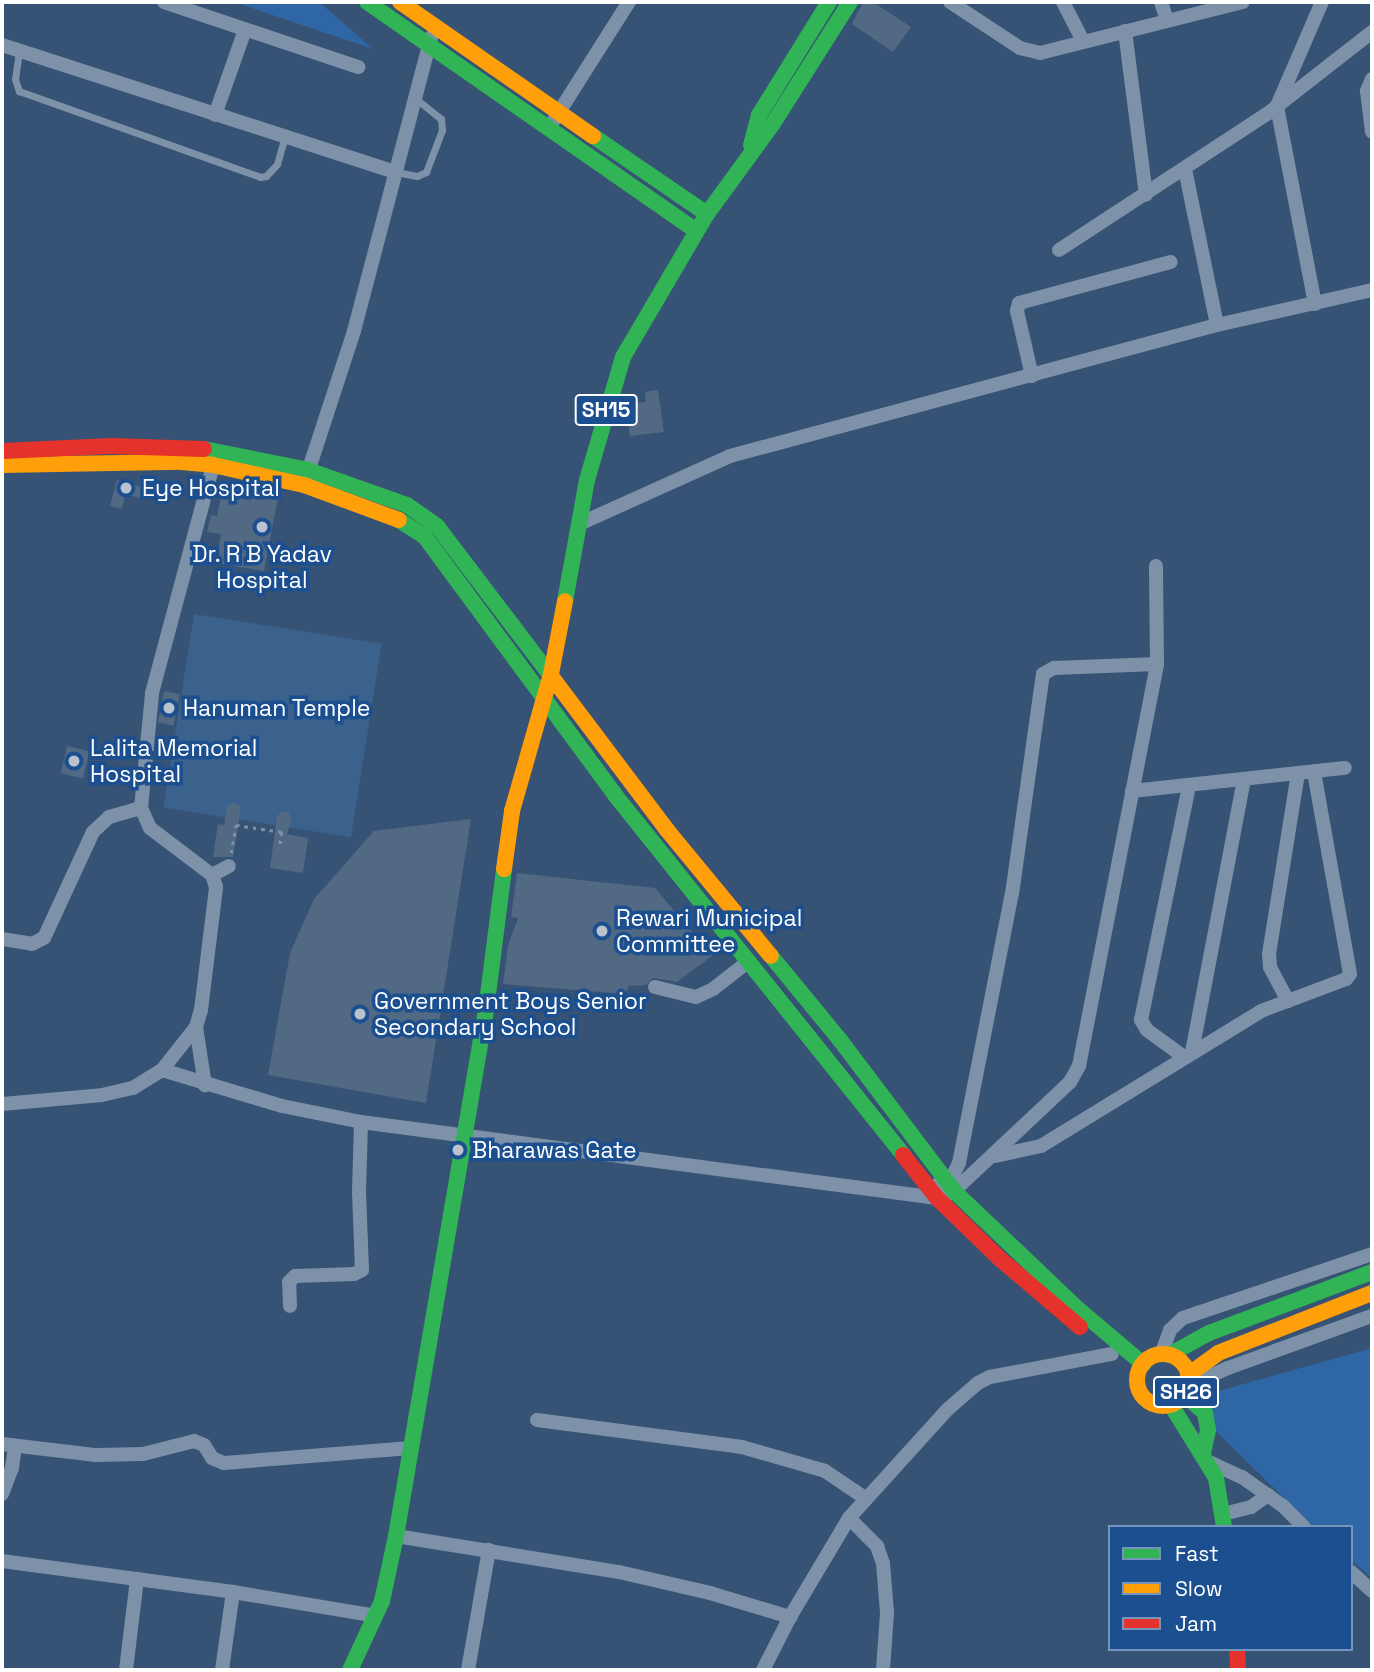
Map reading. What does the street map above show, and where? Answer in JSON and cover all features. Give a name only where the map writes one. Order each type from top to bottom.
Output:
[{"type":"main road","points":[[366,2],[696,231]]},
{"type":"main road","points":[[400,2],[707,214]]},
{"type":"main road","name":"SH15","points":[[748,153],[759,115],[829,2]]},
{"type":"main road","name":"SH15","points":[[544,698],[551,674],[587,480],[623,357],[696,231],[748,153],[772,125],[850,2]]},
{"type":"main road","points":[[2,451],[111,446],[216,458],[399,501],[437,526],[667,830],[840,1040],[950,1185],[1141,1369]]},
{"type":"main road","points":[[2,465],[181,462],[216,458]]},
{"type":"main road","points":[[306,478],[388,514],[425,537],[615,794],[934,1193],[1000,1259],[1112,1354],[1141,1369]]},
{"type":"main road","points":[[350,1670],[376,1616],[396,1536],[465,1137],[512,811],[544,698]]},
{"type":"main road","name":"SH26","points":[[1171,1405],[1155,1405],[1143,1396],[1141,1369],[1235,1323],[1372,1272]]},
{"type":"main road","name":"SH26","points":[[1171,1405],[1201,1363],[1242,1343],[1372,1293]]},
{"type":"main road","name":"SH26","points":[[1165,1355],[1181,1362],[1187,1385]]},
{"type":"main road","points":[[1187,1385],[1205,1413],[1208,1430],[1205,1458]]},
{"type":"main road","name":"SH26","points":[[1171,1405],[1216,1478],[1224,1520]]},
{"type":"main road","points":[[1237,1651],[1238,1670]]},
{"type":"street","points":[[164,2],[358,67]]},
{"type":"street","points":[[549,127],[629,2]]},
{"type":"street","points":[[950,2],[1031,53],[1243,2]]},
{"type":"street","points":[[1063,2],[1083,41]]},
{"type":"street","points":[[1161,2],[1167,20]]},
{"type":"street","points":[[1315,304],[1277,106],[1322,2]]},
{"type":"street","points":[[306,478],[354,331],[428,44],[435,26]]},
{"type":"street","points":[[215,115],[244,30]]},
{"type":"street","points":[[1125,31],[1146,195]]},
{"type":"street","points":[[1059,250],[1277,106],[1372,32]]},
{"type":"street","points":[[2,46],[396,172]]},
{"type":"street","points":[[1372,79],[1367,91],[1372,132]]},
{"type":"street","points":[[1185,169],[1217,325]]},
{"type":"street","points":[[1032,376],[1017,310],[1019,303],[1171,262]]},
{"type":"street","points":[[579,524],[730,456],[1217,325],[1372,290]]},
{"type":"street","points":[[2,1104],[121,1092],[145,1082],[162,1070],[196,1027],[201,1010],[216,887],[212,875],[150,828],[141,808],[157,667],[216,458]]},
{"type":"street","points":[[162,1070],[205,1086],[282,1107],[361,1122],[934,1193],[950,1185],[994,1156],[1076,1073],[1157,664],[1156,566]]},
{"type":"street","points":[[950,1185],[959,1163],[1012,894],[1043,674],[1054,668],[1157,664]]},
{"type":"street","points":[[1132,791],[1189,787],[1345,768]]},
{"type":"street","points":[[994,1156],[1041,1146],[1261,1011],[1346,979],[1350,974],[1314,771]]},
{"type":"street","points":[[1288,1001],[1270,967],[1269,954],[1298,774]]},
{"type":"street","points":[[1188,1054],[1244,779]]},
{"type":"street","points":[[1188,1054],[1147,1030],[1141,1020],[1189,787]]},
{"type":"street","points":[[2,939],[32,944],[44,938],[93,832],[109,817],[141,808]]},
{"type":"street","points":[[212,875],[229,866]]},
{"type":"street","points":[[655,987],[696,997],[713,989],[749,961]]},
{"type":"street","points":[[196,1027],[205,1086]]},
{"type":"street","points":[[290,1306],[289,1282],[295,1276],[354,1274],[362,1270],[359,1191],[361,1122]]},
{"type":"street","points":[[1165,1355],[1170,1330],[1183,1318],[1372,1254]]},
{"type":"street","points":[[1187,1385],[1372,1316]]},
{"type":"street","points":[[763,1670],[790,1617],[849,1518],[921,1437],[978,1382],[995,1375],[1112,1354]]},
{"type":"street","points":[[537,1419],[742,1447],[825,1471],[865,1498]]},
{"type":"street","points":[[2,1493],[12,1468],[9,1445],[96,1455],[126,1455],[194,1441],[204,1445],[212,1458],[224,1463],[410,1448]]},
{"type":"street","points":[[1205,1458],[1234,1472],[1268,1495],[1302,1525]]},
{"type":"street","points":[[1224,1520],[1268,1495]]},
{"type":"street","points":[[849,1518],[877,1546],[883,1563],[887,1613],[883,1670]]},
{"type":"street","points":[[396,1536],[619,1572],[710,1593],[790,1617]]},
{"type":"street","points":[[468,1670],[489,1550]]},
{"type":"street","points":[[2,1561],[233,1592],[376,1616]]},
{"type":"street","points":[[1353,1574],[1372,1591]]},
{"type":"street","points":[[126,1670],[137,1579]]},
{"type":"street","points":[[222,1670],[233,1592]]},
{"type":"lane","points":[[19,51],[15,86],[26,95],[260,177],[266,176],[277,164],[285,136]]},
{"type":"lane","points":[[396,172],[417,176],[426,172],[442,130],[441,119],[415,98]]},
{"type":"path","points":[[229,866],[236,825],[282,832],[280,847]]},
{"type":"shaded area","points":[[234,2],[319,2],[373,49]]},
{"type":"shaded area","points":[[194,614],[382,644],[351,837],[163,808]]},
{"type":"shaded area","points":[[1372,1348],[1372,1578],[1353,1562],[1353,1525],[1312,1525],[1189,1405],[1208,1394]]},
{"type":"building","points":[[863,2],[873,2],[911,27],[893,52],[852,24]]},
{"type":"building","points":[[658,390],[664,432],[630,436],[626,404],[646,402],[645,392]]},
{"type":"building","points":[[117,480],[142,487],[139,498],[125,494],[122,509],[110,506]]},
{"type":"building","points":[[224,481],[279,492],[264,571],[216,563],[221,534],[207,532],[211,515],[217,516]]},
{"type":"building","name":"Hanuman Temple","points":[[164,691],[180,694],[174,725],[158,722]]},
{"type":"building","points":[[67,746],[89,751],[83,778],[61,773]]},
{"type":"building","points":[[238,804],[241,809],[233,857],[213,857],[218,824],[224,825],[227,806]]},
{"type":"building","points":[[288,812],[292,819],[287,834],[308,838],[303,873],[270,868],[277,816]]},
{"type":"building","name":"Government Boys Senior Secondary School","points":[[471,819],[426,1103],[268,1075],[290,953],[314,899],[374,831]]},
{"type":"building","name":"Rewari Municipal Committee","points":[[517,873],[655,888],[712,956],[677,982],[653,978],[646,985],[629,986],[625,994],[503,984],[508,945],[518,918],[511,917]]},
{"type":"traffic: fast","points":[[367,2],[696,231]]},
{"type":"traffic: fast","points":[[751,145],[759,115],[829,2]]},
{"type":"traffic: fast","points":[[565,601],[587,480],[623,357],[707,214],[772,125],[850,2]]},
{"type":"traffic: fast","points":[[593,136],[707,214]]},
{"type":"traffic: fast","points":[[204,449],[308,470],[407,505],[437,526],[551,676]]},
{"type":"traffic: fast","points":[[399,520],[425,537],[615,795],[903,1155]]},
{"type":"traffic: fast","points":[[350,1670],[382,1601],[396,1536],[486,1010],[504,869]]},
{"type":"traffic: fast","points":[[771,956],[840,1040],[954,1191],[1077,1308],[1143,1364]]},
{"type":"traffic: fast","points":[[1169,1355],[1209,1333],[1372,1272]]},
{"type":"traffic: fast","points":[[1185,1395],[1205,1413],[1208,1430],[1203,1454]]},
{"type":"traffic: fast","points":[[1171,1405],[1216,1478],[1224,1525]]},
{"type":"traffic: slow","points":[[400,2],[593,136]]},
{"type":"traffic: slow","points":[[2,465],[181,462],[213,465],[304,485],[399,520]]},
{"type":"traffic: slow","points":[[504,869],[512,811],[551,674],[565,601]]},
{"type":"traffic: slow","points":[[551,676],[667,830],[771,956]]},
{"type":"traffic: slow","points":[[1188,1375],[1218,1353],[1372,1293]]},
{"type":"traffic: slow","points":[[1163,1354],[1173,1356],[1181,1362],[1187,1370],[1189,1380],[1187,1390],[1181,1398],[1173,1404],[1163,1406],[1153,1404],[1145,1398],[1139,1390],[1137,1380],[1139,1370],[1145,1362],[1153,1356],[1163,1354]]},
{"type":"traffic: jam","points":[[2,451],[111,446],[204,449]]},
{"type":"traffic: jam","points":[[903,1155],[937,1198],[1000,1259],[1080,1327]]},
{"type":"traffic: jam","points":[[1237,1651],[1238,1670]]},
{"type":"place","name":"Eye Hospital","points":[[126,488]]},
{"type":"place","name":"Dr. R B Yadav Hospital","points":[[262,527]]},
{"type":"place","name":"Hanuman Temple","points":[[169,708]]},
{"type":"place","name":"Lalita Memorial Hospital","points":[[74,761]]},
{"type":"place","name":"Rewari Municipal Committee","points":[[602,931]]},
{"type":"place","name":"Government Boys Senior Secondary School","points":[[360,1014]]},
{"type":"place","name":"Bharawas Gate","points":[[458,1150]]}]
